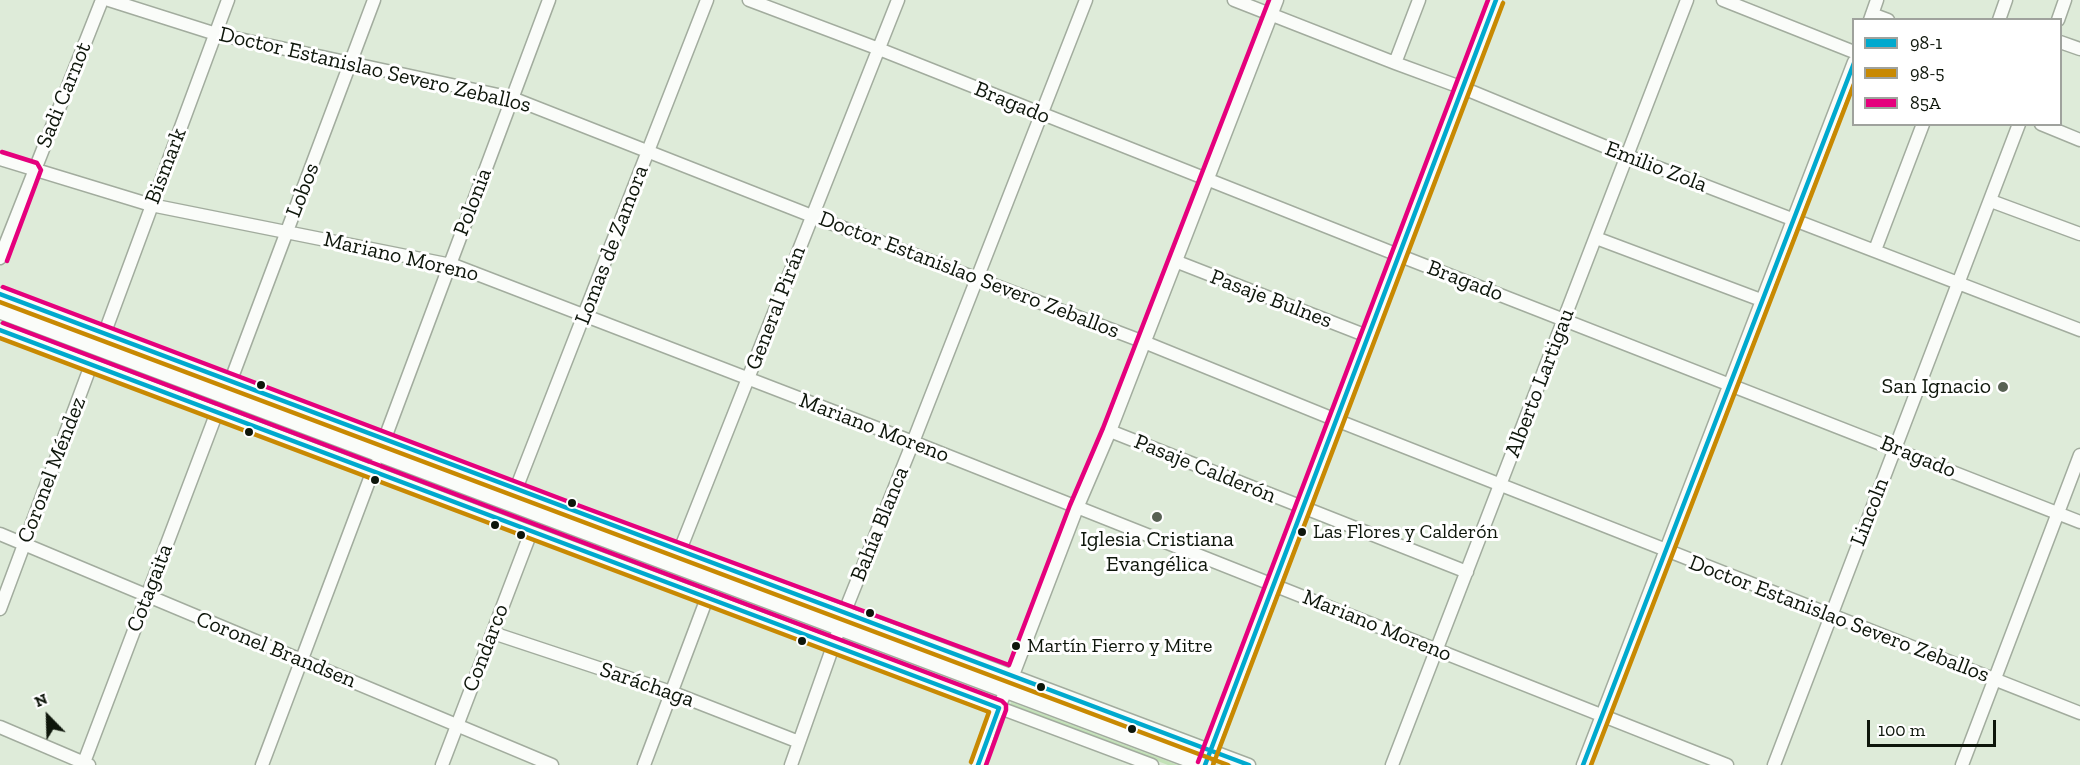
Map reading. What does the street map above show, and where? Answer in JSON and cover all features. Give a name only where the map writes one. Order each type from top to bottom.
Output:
[{"type":"main road","points":[[0,311],[1205,765]]},
{"type":"street","name":"Sadi Carnot","points":[[0,258],[102,0]]},
{"type":"street","name":"Doctor Estanislao Severo Zeballos","points":[[109,0],[216,34],[512,98],[812,216],[1144,342],[1666,551],[2080,713]]},
{"type":"street","name":"Bismark","points":[[105,332],[228,0]]},
{"type":"street","name":"Lobos","points":[[231,380],[374,0]]},
{"type":"street","name":"Polonia","points":[[262,765],[549,0]]},
{"type":"street","name":"Lomas de Zamora","points":[[516,489],[707,0]]},
{"type":"street","name":"Bragado","points":[[749,0],[879,49],[2080,522]]},
{"type":"street","name":"General Pirán","points":[[680,550],[898,0]]},
{"type":"street","name":"Bahía Blanca","points":[[791,765],[845,612],[914,442],[1086,0]]},
{"type":"street","name":"Emilio Zola","points":[[1234,0],[1463,88],[1628,156],[2080,330]]},
{"type":"street","points":[[978,765],[1277,0]]},
{"type":"street","points":[[1395,63],[1419,0]]},
{"type":"street","points":[[1205,765],[1496,0]]},
{"type":"street","name":"Alberto Lartigau","points":[[1392,765],[1687,0]]},
{"type":"street","points":[[1723,0],[1852,51]]},
{"type":"street","points":[[1871,17],[1877,0]]},
{"type":"street","points":[[2000,18],[2006,0]]},
{"type":"street","points":[[2059,18],[2065,0]]},
{"type":"street","points":[[2062,42],[2080,50]]},
{"type":"street","points":[[1583,765],[1852,67]]},
{"type":"street","points":[[1875,250],[1922,126]]},
{"type":"street","name":"Lincoln","points":[[1773,765],[2018,126]]},
{"type":"street","points":[[2046,126],[2080,140]]},
{"type":"street","name":"Mariano Moreno","points":[[0,159],[151,205],[450,264],[914,442],[1727,765]]},
{"type":"street","points":[[1990,201],[2080,234]]},
{"type":"street","points":[[1596,238],[1761,300]]},
{"type":"street","name":"Pasaje Bulnes","points":[[1175,261],[1367,336]]},
{"type":"street","points":[[0,294],[1249,765]]},
{"type":"street","points":[[0,330],[1152,765]]},
{"type":"street","name":"Coronel Méndez","points":[[0,609],[91,365]]},
{"type":"street","name":"Cotagaita","points":[[85,764],[217,412]]},
{"type":"street","name":"Pasaje Calderón","points":[[1110,431],[1467,572]]},
{"type":"street","points":[[1962,765],[2080,455]]},
{"type":"street","name":"Condarco","points":[[442,765],[531,532]]},
{"type":"street","name":"Coronel Brandsen","points":[[0,534],[552,765]]},
{"type":"street","points":[[644,765],[707,598]]},
{"type":"street","name":"Saráchaga","points":[[493,633],[671,692],[799,742]]},
{"type":"street","points":[[0,728],[85,764]]},
{"type":"green space","points":[[0,298],[374,441],[372,443],[0,303]]},
{"type":"green space","points":[[0,322],[367,460],[367,461],[0,325]]},
{"type":"green space","points":[[395,453],[833,612],[832,617]]},
{"type":"green space","points":[[388,471],[825,633],[823,635],[386,475]]},
{"type":"green space","points":[[850,619],[1004,677],[1002,681],[849,623]]},
{"type":"green space","points":[[844,639],[996,697],[995,700],[842,643]]},
{"type":"green space","points":[[1011,702],[1178,765],[1168,765],[1010,705]]},
{"type":"transit line","name":"85A","points":[[3,287],[572,503],[1009,665],[1269,0]]},
{"type":"transit line","name":"85A","points":[[1198,762],[1488,0]]},
{"type":"transit line","name":"98-1","points":[[1205,765],[1496,0]]},
{"type":"transit line","name":"98-5","points":[[1213,765],[1503,3]]},
{"type":"transit line","name":"98-1","points":[[1583,765],[1852,68]]},
{"type":"transit line","name":"98-5","points":[[1591,765],[1852,89]]},
{"type":"transit line","name":"85A","points":[[2,152],[37,163],[41,170],[7,261]]},
{"type":"transit line","name":"98-1","points":[[0,294],[1249,765]]},
{"type":"transit line","name":"98-5","points":[[0,302],[1228,765]]},
{"type":"transit line","name":"85A","points":[[3,323],[1002,701],[1006,705],[1006,710],[986,765]]},
{"type":"transit line","name":"98-1","points":[[0,330],[999,708],[978,765]]},
{"type":"transit line","name":"98-5","points":[[0,338],[989,712],[971,762]]},
{"type":"place","name":"San Ignacio","points":[[2003,387]]},
{"type":"place","name":"Iglesia Cristiana Evangélica","points":[[1157,517]]},
{"type":"place","name":"Las Flores y Calderón","points":[[1302,532]]},
{"type":"place","name":"Martín Fierro y Mitre","points":[[1016,646]]}]
